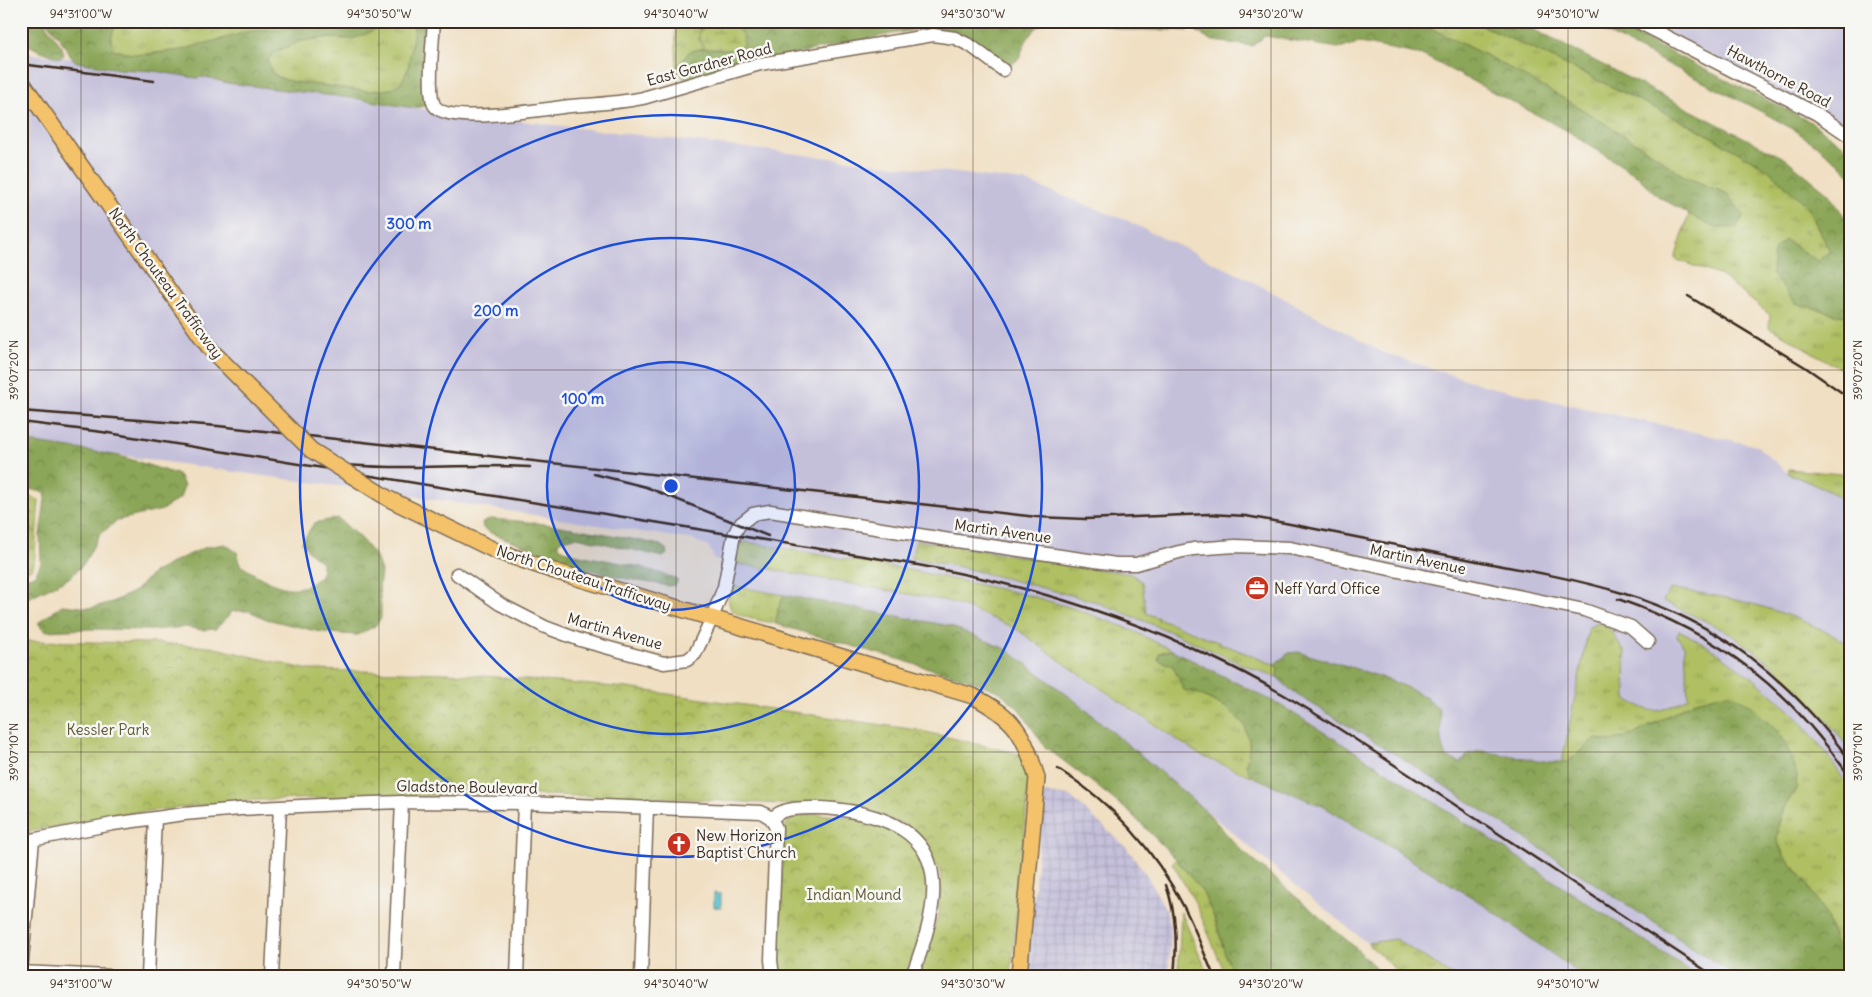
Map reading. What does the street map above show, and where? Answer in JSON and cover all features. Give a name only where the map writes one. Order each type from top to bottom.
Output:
[{"type":"main road","name":"North Chouteau Trafficway","points":[[21,81],[210,350],[311,450],[389,499],[496,550],[554,571],[973,696],[997,709],[1015,726],[1028,749],[1037,778],[1019,976]]},
{"type":"street","name":"East Gardner Road","points":[[434,21],[432,96],[434,105],[441,112],[475,115],[502,115],[570,106],[625,102],[760,64],[934,35],[955,38],[971,46],[1004,70]]},
{"type":"street","name":"Hawthorne Road","points":[[1636,21],[1817,114],[1851,137]]},
{"type":"street","name":"Martin Avenue","points":[[457,574],[500,604],[545,627],[580,640],[664,662],[688,660],[695,654],[712,618],[724,586],[737,530],[753,514],[770,511],[1121,565],[1147,562],[1193,549],[1235,546],[1290,548],[1584,610],[1630,627],[1648,642]]},
{"type":"street","name":"Gladstone Boulevard","points":[[27,841],[155,818],[221,810],[402,802],[647,807],[756,812],[771,818]]},
{"type":"street","points":[[394,976],[402,802]]},
{"type":"street","points":[[517,976],[524,803]]},
{"type":"street","points":[[272,976],[280,807]]},
{"type":"street","points":[[641,976],[647,807]]},
{"type":"street","points":[[773,976],[771,960],[776,834],[771,818],[785,810],[837,809],[878,818],[899,827],[917,842],[928,860],[934,880],[934,903],[925,941],[912,976]]},
{"type":"street","points":[[148,976],[155,818]]},
{"type":"street","points":[[27,841],[21,972],[109,976]]},
{"type":"shaded area","points":[[1646,21],[1851,21],[1851,131]]},
{"type":"shaded area","points":[[21,53],[62,57],[428,110],[1024,181],[1128,221],[1254,282],[1383,353],[1490,387],[1757,446],[1788,473],[1835,494],[1851,504],[1851,976],[1698,976],[1402,781],[1281,705],[1129,629],[1076,609],[740,541],[734,563],[947,601],[1015,628],[1069,668],[1200,756],[1326,808],[1478,901],[1583,976],[1453,976],[1396,939],[1367,943],[1074,700],[1006,649],[950,626],[729,585],[734,564],[715,560],[709,547],[694,540],[419,497],[21,441]]},
{"type":"shaded area","points":[[1044,793],[1070,796],[1127,848],[1146,874],[1167,912],[1171,935],[1168,976],[1026,976]]},
{"type":"green space","points":[[21,21],[43,21],[62,47],[64,55],[59,58],[21,41]]},
{"type":"green space","points":[[46,21],[116,21],[111,38],[112,49],[145,55],[181,50],[252,31],[296,27],[317,21],[398,21],[395,25],[377,28],[352,39],[327,38],[300,41],[272,54],[268,61],[271,72],[279,78],[295,82],[367,91],[391,89],[401,83],[408,69],[416,21],[423,21],[425,24],[422,84],[427,104],[414,108],[359,99],[227,83],[206,77],[196,78],[154,71],[118,69],[77,62],[71,57]]},
{"type":"green space","points":[[116,21],[317,21],[296,27],[252,31],[181,50],[135,55],[112,49],[111,38]]},
{"type":"green space","points":[[398,21],[416,21],[409,65],[403,81],[395,88],[363,91],[299,83],[278,76],[272,71],[268,61],[278,51],[294,44],[321,38],[351,39]]},
{"type":"green space","points":[[675,21],[689,21],[700,30],[699,39],[704,48],[689,52],[677,68]]},
{"type":"green space","points":[[689,21],[1047,21],[1032,32],[1026,41],[1019,59],[1011,64],[998,60],[972,38],[947,30],[923,28],[839,44],[685,80],[676,69],[689,52],[704,48],[734,50],[716,24],[700,30]]},
{"type":"green space","points":[[1084,21],[1173,21],[1169,30],[1126,30]]},
{"type":"green space","points":[[1173,21],[1189,21],[1188,31],[1169,30]]},
{"type":"green space","points":[[1189,21],[1418,22],[1495,60],[1572,103],[1652,153],[1685,177],[1726,193],[1744,215],[1736,228],[1712,227],[1659,197],[1636,175],[1566,130],[1422,55],[1360,43],[1338,48],[1265,36],[1252,46],[1213,41],[1189,27]]},
{"type":"green space","points":[[1413,21],[1472,21],[1696,128],[1767,169],[1806,205],[1830,251],[1819,261],[1835,314],[1851,317],[1851,375],[1769,327],[1770,315],[1721,276],[1675,259],[1689,214],[1712,226],[1726,193],[1685,177],[1652,153],[1495,60]]},
{"type":"green space","points":[[1472,21],[1517,21],[1786,159],[1828,193],[1851,226],[1851,317],[1795,303],[1772,274],[1774,250],[1785,240],[1818,261],[1830,251],[1806,205],[1767,169],[1696,128]]},
{"type":"green space","points":[[1583,21],[1607,21],[1809,121],[1851,151],[1851,176],[1820,148],[1786,125]]},
{"type":"green space","points":[[716,24],[736,26],[743,36],[743,45],[734,50],[704,48],[699,39],[700,30]]},
{"type":"green space","points":[[21,441],[120,456],[179,475],[184,486],[180,498],[162,510],[118,520],[100,534],[83,565],[69,578],[30,597],[21,599],[21,579],[35,575],[41,563],[40,535],[46,493],[21,487]]},
{"type":"green space","points":[[1789,469],[1851,475],[1851,504],[1835,494],[1788,473]]},
{"type":"green space","points":[[21,493],[39,500],[34,565],[30,570],[21,572]]},
{"type":"green space","points":[[338,518],[361,539],[376,557],[381,571],[379,588],[381,618],[375,626],[358,635],[316,631],[266,619],[249,611],[233,611],[216,629],[202,630],[185,627],[152,630],[90,629],[45,631],[38,623],[62,605],[91,608],[112,602],[135,591],[153,573],[175,561],[206,547],[225,544],[238,553],[240,565],[260,577],[281,586],[291,588],[302,587],[312,583],[322,574],[322,562],[309,552],[302,542],[314,523]]},
{"type":"green space","points":[[491,519],[576,529],[660,545],[666,549],[667,554],[663,557],[577,537],[558,542],[560,548],[574,554],[641,567],[675,578],[678,581],[675,585],[669,586],[622,578],[587,569],[491,533],[483,528],[482,523]]},
{"type":"green space","points":[[916,540],[1131,574],[1142,582],[1146,613],[1275,664],[1278,669],[1277,677],[1244,665],[1164,629],[1094,601],[961,567],[911,558]]},
{"type":"green space","points":[[740,541],[909,570],[1028,595],[1076,609],[1129,629],[1172,650],[1159,653],[1173,666],[1184,690],[1199,694],[1227,708],[1244,724],[1250,744],[1246,765],[1251,776],[1201,756],[1069,667],[1015,628],[947,601],[734,563]]},
{"type":"green space","points":[[729,585],[784,595],[778,609],[776,624],[745,617],[734,612],[729,603]]},
{"type":"green space","points":[[1670,589],[1717,596],[1764,607],[1809,624],[1851,646],[1851,751],[1792,683],[1758,653],[1721,629],[1663,601]]},
{"type":"green space","points":[[784,595],[950,626],[1006,649],[1074,700],[1156,768],[1208,813],[1240,849],[1356,948],[1384,976],[1235,976],[1226,958],[1216,921],[1202,891],[1176,859],[1128,811],[1045,747],[1019,709],[1000,692],[970,680],[776,624],[778,609]]},
{"type":"green space","points":[[1598,623],[1609,628],[1625,653],[1626,699],[1636,705],[1657,710],[1670,707],[1688,698],[1685,648],[1677,636],[1679,630],[1712,649],[1753,678],[1792,712],[1826,752],[1851,791],[1851,958],[1835,943],[1827,917],[1803,878],[1784,856],[1777,840],[1778,826],[1784,808],[1796,789],[1696,701],[1633,735],[1611,741],[1594,739],[1568,762],[1562,762],[1589,627]]},
{"type":"green space","name":"Kessler Park","points":[[21,641],[158,643],[211,647],[309,670],[448,673],[627,688],[917,730],[1024,755],[1030,770],[1011,976],[919,976],[939,913],[941,871],[907,825],[850,808],[656,797],[468,794],[256,800],[138,812],[21,833]]},
{"type":"green space","points":[[1172,650],[1280,705],[1402,781],[1698,976],[1583,976],[1478,901],[1326,808],[1251,776],[1246,765],[1250,744],[1244,724],[1227,708],[1199,694],[1184,690],[1173,666],[1158,660],[1159,653]]},
{"type":"green space","points":[[1298,652],[1373,674],[1414,691],[1429,700],[1439,712],[1441,741],[1446,757],[1461,763],[1468,754],[1481,751],[1550,762],[1568,762],[1594,739],[1611,741],[1633,735],[1696,701],[1727,693],[1750,704],[1781,735],[1792,758],[1797,776],[1796,789],[1784,808],[1778,826],[1777,840],[1784,856],[1803,878],[1827,917],[1835,943],[1851,958],[1851,976],[1736,976],[1402,758],[1294,693],[1277,677],[1278,669],[1275,664],[1289,653]]},
{"type":"green space","name":"Indian Mound","points":[[809,814],[847,817],[885,827],[901,836],[915,848],[924,864],[928,895],[921,931],[906,976],[782,976],[778,961],[784,832],[790,820]]},
{"type":"green space","points":[[1176,859],[1203,892],[1235,976],[1226,976],[1196,904],[1172,863]]},
{"type":"green space","points":[[1181,912],[1209,976],[1178,976]]},
{"type":"green space","points":[[1396,939],[1453,976],[1399,976],[1391,965],[1367,943]]},
{"type":"water","points":[[714,893],[721,894],[721,908],[714,907]]},
{"type":"railway","points":[[21,64],[154,81]]},
{"type":"railway","points":[[1688,296],[1805,367],[1851,399]]},
{"type":"railway","points":[[21,411],[218,426],[1037,517],[1085,519],[1209,514],[1246,516],[1311,528],[1574,580],[1606,588],[1657,605],[1690,620],[1722,638],[1751,658],[1804,706],[1851,762]]},
{"type":"railway","points":[[21,422],[102,432],[918,565],[995,581],[1107,614],[1216,659],[1300,704],[1714,976]]},
{"type":"railway","points":[[337,464],[385,467],[530,467]]},
{"type":"railway","points":[[594,474],[646,487],[768,536]]},
{"type":"railway","points":[[1618,599],[1655,613],[1689,629],[1750,669],[1778,692],[1803,718],[1828,747],[1851,779]]},
{"type":"railway","points":[[1058,769],[1078,782],[1115,813],[1147,849],[1161,868],[1185,909],[1214,976]]},
{"type":"railway","points":[[1166,885],[1170,896],[1175,930],[1174,976]]},
{"type":"place","name":"Neff Yard Office","points":[[1257,588]]},
{"type":"place","name":"New Horizon Baptist Church","points":[[679,844]]}]
